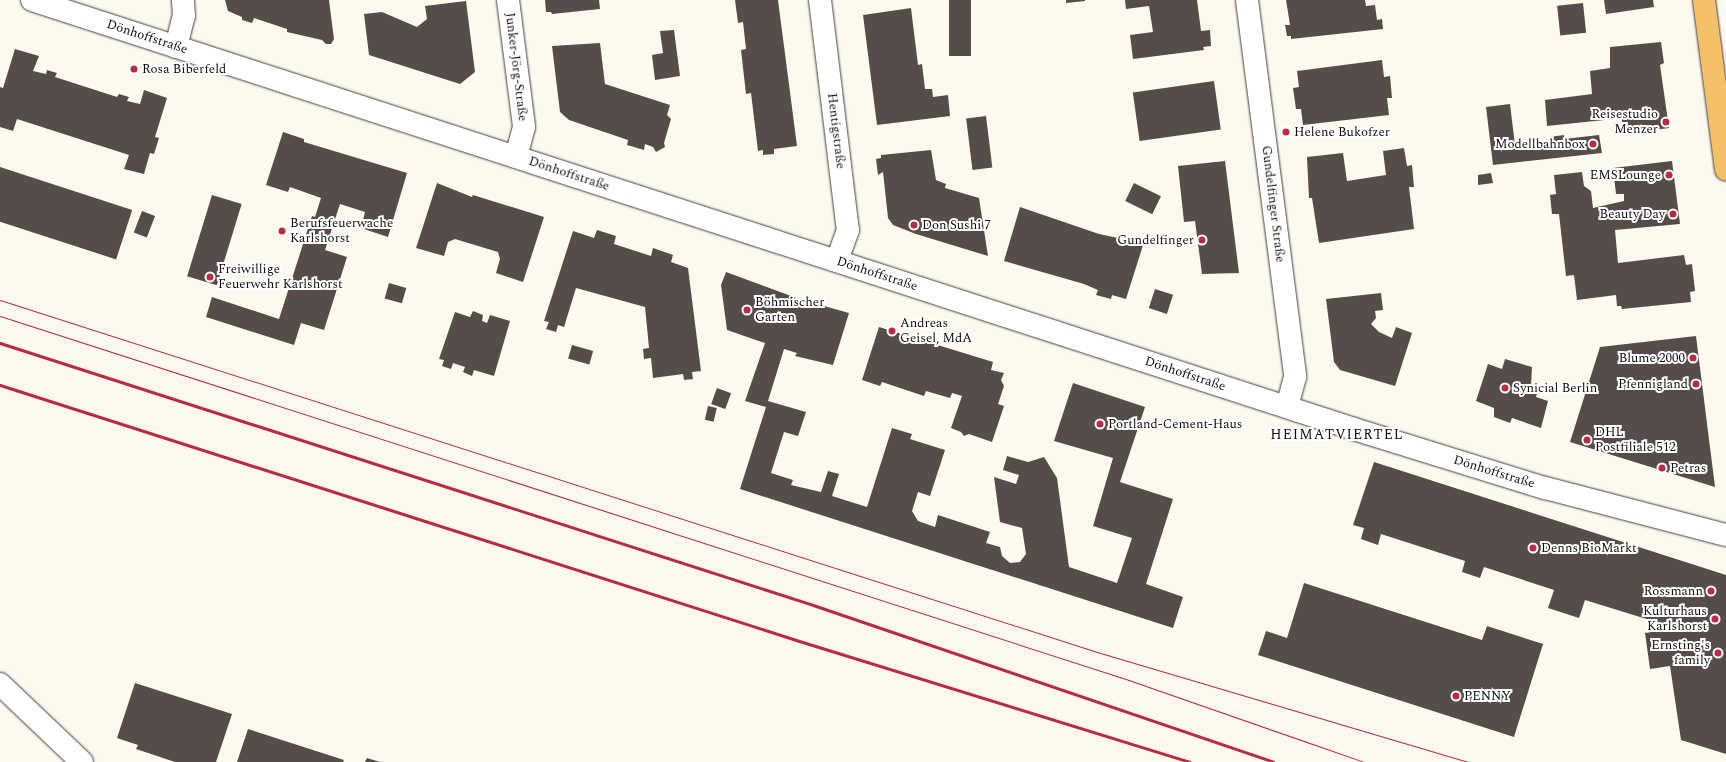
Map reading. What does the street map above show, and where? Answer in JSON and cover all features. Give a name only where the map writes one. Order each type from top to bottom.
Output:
[{"type":"main road","points":[[1704,0],[1726,170]]},
{"type":"street","name":"Dönhoffstraße","points":[[32,0],[1287,407],[1546,488],[1726,535]]},
{"type":"street","points":[[176,47],[184,16],[183,0]]},
{"type":"street","name":"Junker-Jörg-Straße","points":[[508,0],[524,126],[516,157]]},
{"type":"street","name":"Hentigstraße","points":[[820,0],[848,230],[837,261]]},
{"type":"street","name":"Gundelfinger Straße","points":[[1247,0],[1295,377],[1287,407]]},
{"type":"street","points":[[0,684],[82,762]]},
{"type":"building","points":[[225,0],[329,0],[334,39],[331,44],[326,44],[322,40],[287,32],[287,29],[254,18],[252,23],[242,20],[242,17],[228,11]]},
{"type":"building","points":[[545,0],[599,0],[600,9],[552,14],[551,12],[546,12]]},
{"type":"building","points":[[735,0],[778,0],[797,146],[774,149],[774,154],[763,155],[763,150],[758,151],[751,93],[746,94],[741,50],[746,49],[743,22],[738,23]]},
{"type":"building","points":[[949,0],[971,0],[971,56],[949,56]]},
{"type":"building","points":[[1066,0],[1085,0],[1085,1],[1066,3]]},
{"type":"building","points":[[1125,0],[1197,0],[1201,31],[1210,30],[1211,46],[1203,47],[1204,50],[1133,59],[1130,35],[1153,32],[1149,6],[1126,9]]},
{"type":"building","points":[[1286,0],[1365,0],[1366,6],[1375,5],[1377,20],[1382,19],[1383,29],[1291,39],[1291,36],[1287,36],[1285,25],[1290,25]]},
{"type":"building","points":[[1604,0],[1653,0],[1654,7],[1606,14]]},
{"type":"building","points":[[466,1],[475,72],[460,84],[369,55],[364,14],[382,12],[417,27],[427,19],[425,6]]},
{"type":"building","points":[[1583,3],[1586,33],[1560,36],[1557,6]]},
{"type":"building","points":[[911,8],[918,65],[922,64],[925,89],[932,89],[933,97],[948,95],[950,116],[877,125],[863,15]]},
{"type":"building","points":[[674,30],[680,76],[655,80],[652,55],[663,53],[660,31]]},
{"type":"building","points":[[1661,42],[1664,63],[1660,65],[1669,128],[1624,134],[1621,115],[1614,119],[1547,126],[1545,100],[1592,94],[1590,71],[1610,68],[1610,47]]},
{"type":"building","points":[[600,43],[605,84],[670,105],[667,115],[671,119],[664,143],[665,147],[656,152],[653,147],[645,144],[644,150],[627,145],[628,140],[569,120],[560,112],[552,46]]},
{"type":"building","points":[[15,49],[39,56],[33,71],[46,74],[47,70],[57,73],[55,77],[117,97],[119,94],[129,97],[127,101],[140,104],[144,90],[167,98],[155,137],[159,138],[154,154],[150,153],[144,174],[124,169],[129,155],[17,119],[13,131],[0,127],[0,87],[3,88]]},
{"type":"building","points":[[1382,60],[1384,77],[1390,76],[1392,98],[1387,98],[1389,115],[1303,125],[1301,109],[1296,109],[1293,88],[1299,87],[1297,71]]},
{"type":"building","points":[[1214,81],[1221,130],[1140,141],[1133,92]]},
{"type":"building","points":[[1510,104],[1515,145],[1549,141],[1549,137],[1564,135],[1564,139],[1599,135],[1602,153],[1493,165],[1486,107]]},
{"type":"building","points":[[986,116],[992,168],[972,170],[966,118]]},
{"type":"building","points":[[283,132],[304,139],[304,142],[407,173],[388,237],[361,228],[365,212],[340,204],[325,250],[347,257],[324,330],[301,323],[294,345],[206,317],[212,297],[279,319],[312,216],[315,217],[321,198],[290,187],[288,192],[266,185]]},
{"type":"building","points":[[1404,148],[1407,166],[1412,165],[1414,187],[1409,187],[1414,229],[1319,243],[1312,198],[1309,198],[1307,157],[1343,153],[1347,181],[1386,175],[1383,151]]},
{"type":"building","points":[[931,150],[936,180],[946,184],[945,188],[979,198],[988,256],[916,234],[893,225],[888,218],[883,172],[878,175],[876,159],[881,158],[881,155]]},
{"type":"building","points":[[1225,161],[1239,273],[1202,274],[1195,221],[1184,222],[1178,166]]},
{"type":"building","points":[[1672,161],[1680,224],[1615,230],[1618,263],[1684,255],[1686,265],[1692,264],[1695,291],[1690,292],[1691,302],[1622,309],[1621,306],[1617,306],[1616,295],[1577,300],[1574,275],[1566,276],[1559,214],[1552,214],[1550,195],[1556,194],[1554,175],[1582,172],[1584,186],[1591,191],[1593,208],[1624,201],[1624,194],[1616,194],[1613,168]]},
{"type":"building","points":[[0,167],[132,210],[116,259],[0,222]]},
{"type":"building","points":[[1491,173],[1493,183],[1478,185],[1478,175]]},
{"type":"building","points":[[437,183],[472,197],[473,195],[544,217],[523,282],[496,273],[500,259],[498,252],[455,239],[448,242],[444,256],[416,248]]},
{"type":"building","points":[[1134,183],[1161,196],[1152,214],[1125,201]]},
{"type":"building","points":[[212,195],[242,204],[217,285],[187,276]]},
{"type":"building","points":[[1020,207],[1099,234],[1123,239],[1124,235],[1144,242],[1126,299],[1112,295],[1111,299],[1096,295],[1098,290],[1084,284],[1004,261]]},
{"type":"building","points":[[142,211],[155,216],[147,237],[134,232]]},
{"type":"building","points":[[597,230],[616,236],[614,244],[651,256],[653,248],[673,255],[671,262],[688,268],[701,371],[692,372],[693,379],[684,380],[683,374],[653,378],[651,358],[644,359],[643,349],[649,348],[645,307],[576,288],[564,327],[558,325],[556,332],[546,329],[549,322],[544,321],[573,231],[594,238]]},
{"type":"building","points":[[726,272],[799,299],[849,313],[833,365],[795,356],[797,353],[784,349],[768,401],[806,412],[798,436],[784,432],[771,473],[793,480],[791,485],[821,492],[828,471],[839,474],[832,496],[867,507],[892,428],[912,434],[910,439],[945,450],[930,496],[918,492],[912,511],[918,521],[935,527],[938,515],[990,532],[986,543],[1000,547],[1002,556],[1010,563],[1020,562],[1026,554],[1022,528],[1000,522],[994,477],[1016,484],[1019,475],[1003,470],[1007,456],[1028,462],[1044,457],[1057,478],[1069,567],[1117,583],[1132,538],[1093,526],[1113,458],[1054,441],[1073,383],[1145,407],[1120,482],[1173,499],[1146,584],[1183,597],[1173,628],[740,489],[766,407],[745,401],[765,343],[727,330],[721,285]]},
{"type":"building","points":[[389,283],[406,288],[402,303],[385,298]]},
{"type":"building","points":[[1155,289],[1173,295],[1167,314],[1149,308]]},
{"type":"building","points":[[1381,293],[1383,310],[1375,311],[1376,318],[1371,324],[1379,332],[1392,338],[1396,327],[1412,333],[1395,386],[1340,370],[1334,362],[1326,299]]},
{"type":"building","points":[[473,311],[483,315],[482,321],[487,323],[490,315],[510,321],[494,376],[474,370],[472,376],[463,372],[465,367],[453,363],[451,369],[442,366],[444,360],[439,359],[455,312],[470,317]]},
{"type":"building","points":[[879,327],[993,362],[991,370],[1004,373],[1001,380],[1004,386],[998,404],[1004,406],[992,442],[969,434],[964,436],[961,432],[951,428],[962,396],[952,393],[950,398],[926,391],[924,396],[882,382],[880,386],[862,380]]},
{"type":"building","points":[[1696,336],[1715,487],[1570,442],[1600,347]]},
{"type":"building","points":[[572,345],[593,351],[589,365],[568,358]]},
{"type":"building","points":[[1505,359],[1532,367],[1531,387],[1538,390],[1536,397],[1548,401],[1541,428],[1512,418],[1510,423],[1494,417],[1494,408],[1476,401],[1488,364],[1502,369]]},
{"type":"building","points":[[717,388],[731,393],[725,409],[711,404]]},
{"type":"building","points":[[708,406],[717,408],[714,422],[705,420]]},
{"type":"building","name":"Denns BioMarkt","points":[[1374,462],[1726,575],[1726,754],[1681,740],[1670,666],[1650,669],[1645,633],[1666,630],[1666,625],[1585,600],[1579,618],[1548,608],[1554,590],[1484,567],[1480,578],[1462,572],[1465,561],[1381,534],[1378,545],[1361,539],[1364,528],[1353,525]]},
{"type":"building","name":"PENNY","points":[[1304,583],[1482,640],[1487,626],[1543,644],[1514,737],[1258,655],[1266,631],[1287,638]]},
{"type":"building","points":[[135,683],[232,714],[216,762],[175,762],[136,749],[138,745],[117,738]]},
{"type":"building","points":[[248,729],[344,760],[343,762],[237,762]]},
{"type":"building","points":[[367,758],[380,762],[365,762]]},
{"type":"tram line","points":[[0,300],[1097,652],[1469,762]]},
{"type":"tram line","points":[[0,316],[1120,677],[1364,762]]},
{"type":"railway","points":[[0,343],[813,605],[1273,762]]},
{"type":"railway","points":[[0,385],[796,640],[1189,762]]},
{"type":"place","name":"Rosa Biberfeld","points":[[134,69]]},
{"type":"place","name":"Reisestudio Menzer","points":[[1666,122]]},
{"type":"place","name":"Helene Bukofzer","points":[[1286,132]]},
{"type":"place","name":"Modellbahnbox","points":[[1593,144]]},
{"type":"place","name":"EMSLounge","points":[[1669,175]]},
{"type":"place","name":"Beauty Day","points":[[1673,214]]},
{"type":"place","name":"Don Sushi 7","points":[[914,225]]},
{"type":"place","name":"Berufsfeuerwache Karlshorst","points":[[282,231]]},
{"type":"place","name":"Gundelfinger","points":[[1202,240]]},
{"type":"place","name":"Freiwillige Feuerwehr Karlshorst","points":[[210,277]]},
{"type":"place","name":"Böhmischer Garten","points":[[747,310]]},
{"type":"place","name":"Andreas Geisel, MdA","points":[[892,331]]},
{"type":"place","name":"Blume 2000","points":[[1693,358]]},
{"type":"place","name":"Pfennigland","points":[[1696,384]]},
{"type":"place","name":"Synicial Berlin","points":[[1505,388]]},
{"type":"place","name":"Portland-Cement-Haus","points":[[1100,424]]},
{"type":"place","name":"DHL Postfiliale 512","points":[[1587,440]]},
{"type":"place","name":"Petras","points":[[1662,468]]},
{"type":"place","name":"Denns BioMarkt","points":[[1533,548]]},
{"type":"place","name":"Rossmann","points":[[1711,591]]},
{"type":"place","name":"Kulturhaus Karlshorst","points":[[1715,619]]},
{"type":"place","name":"Ernsting's family","points":[[1718,653]]},
{"type":"place","name":"PENNY","points":[[1456,696]]},
{"type":"district","name":"HEIMATVIERTEL","points":[[1337,435]]}]
